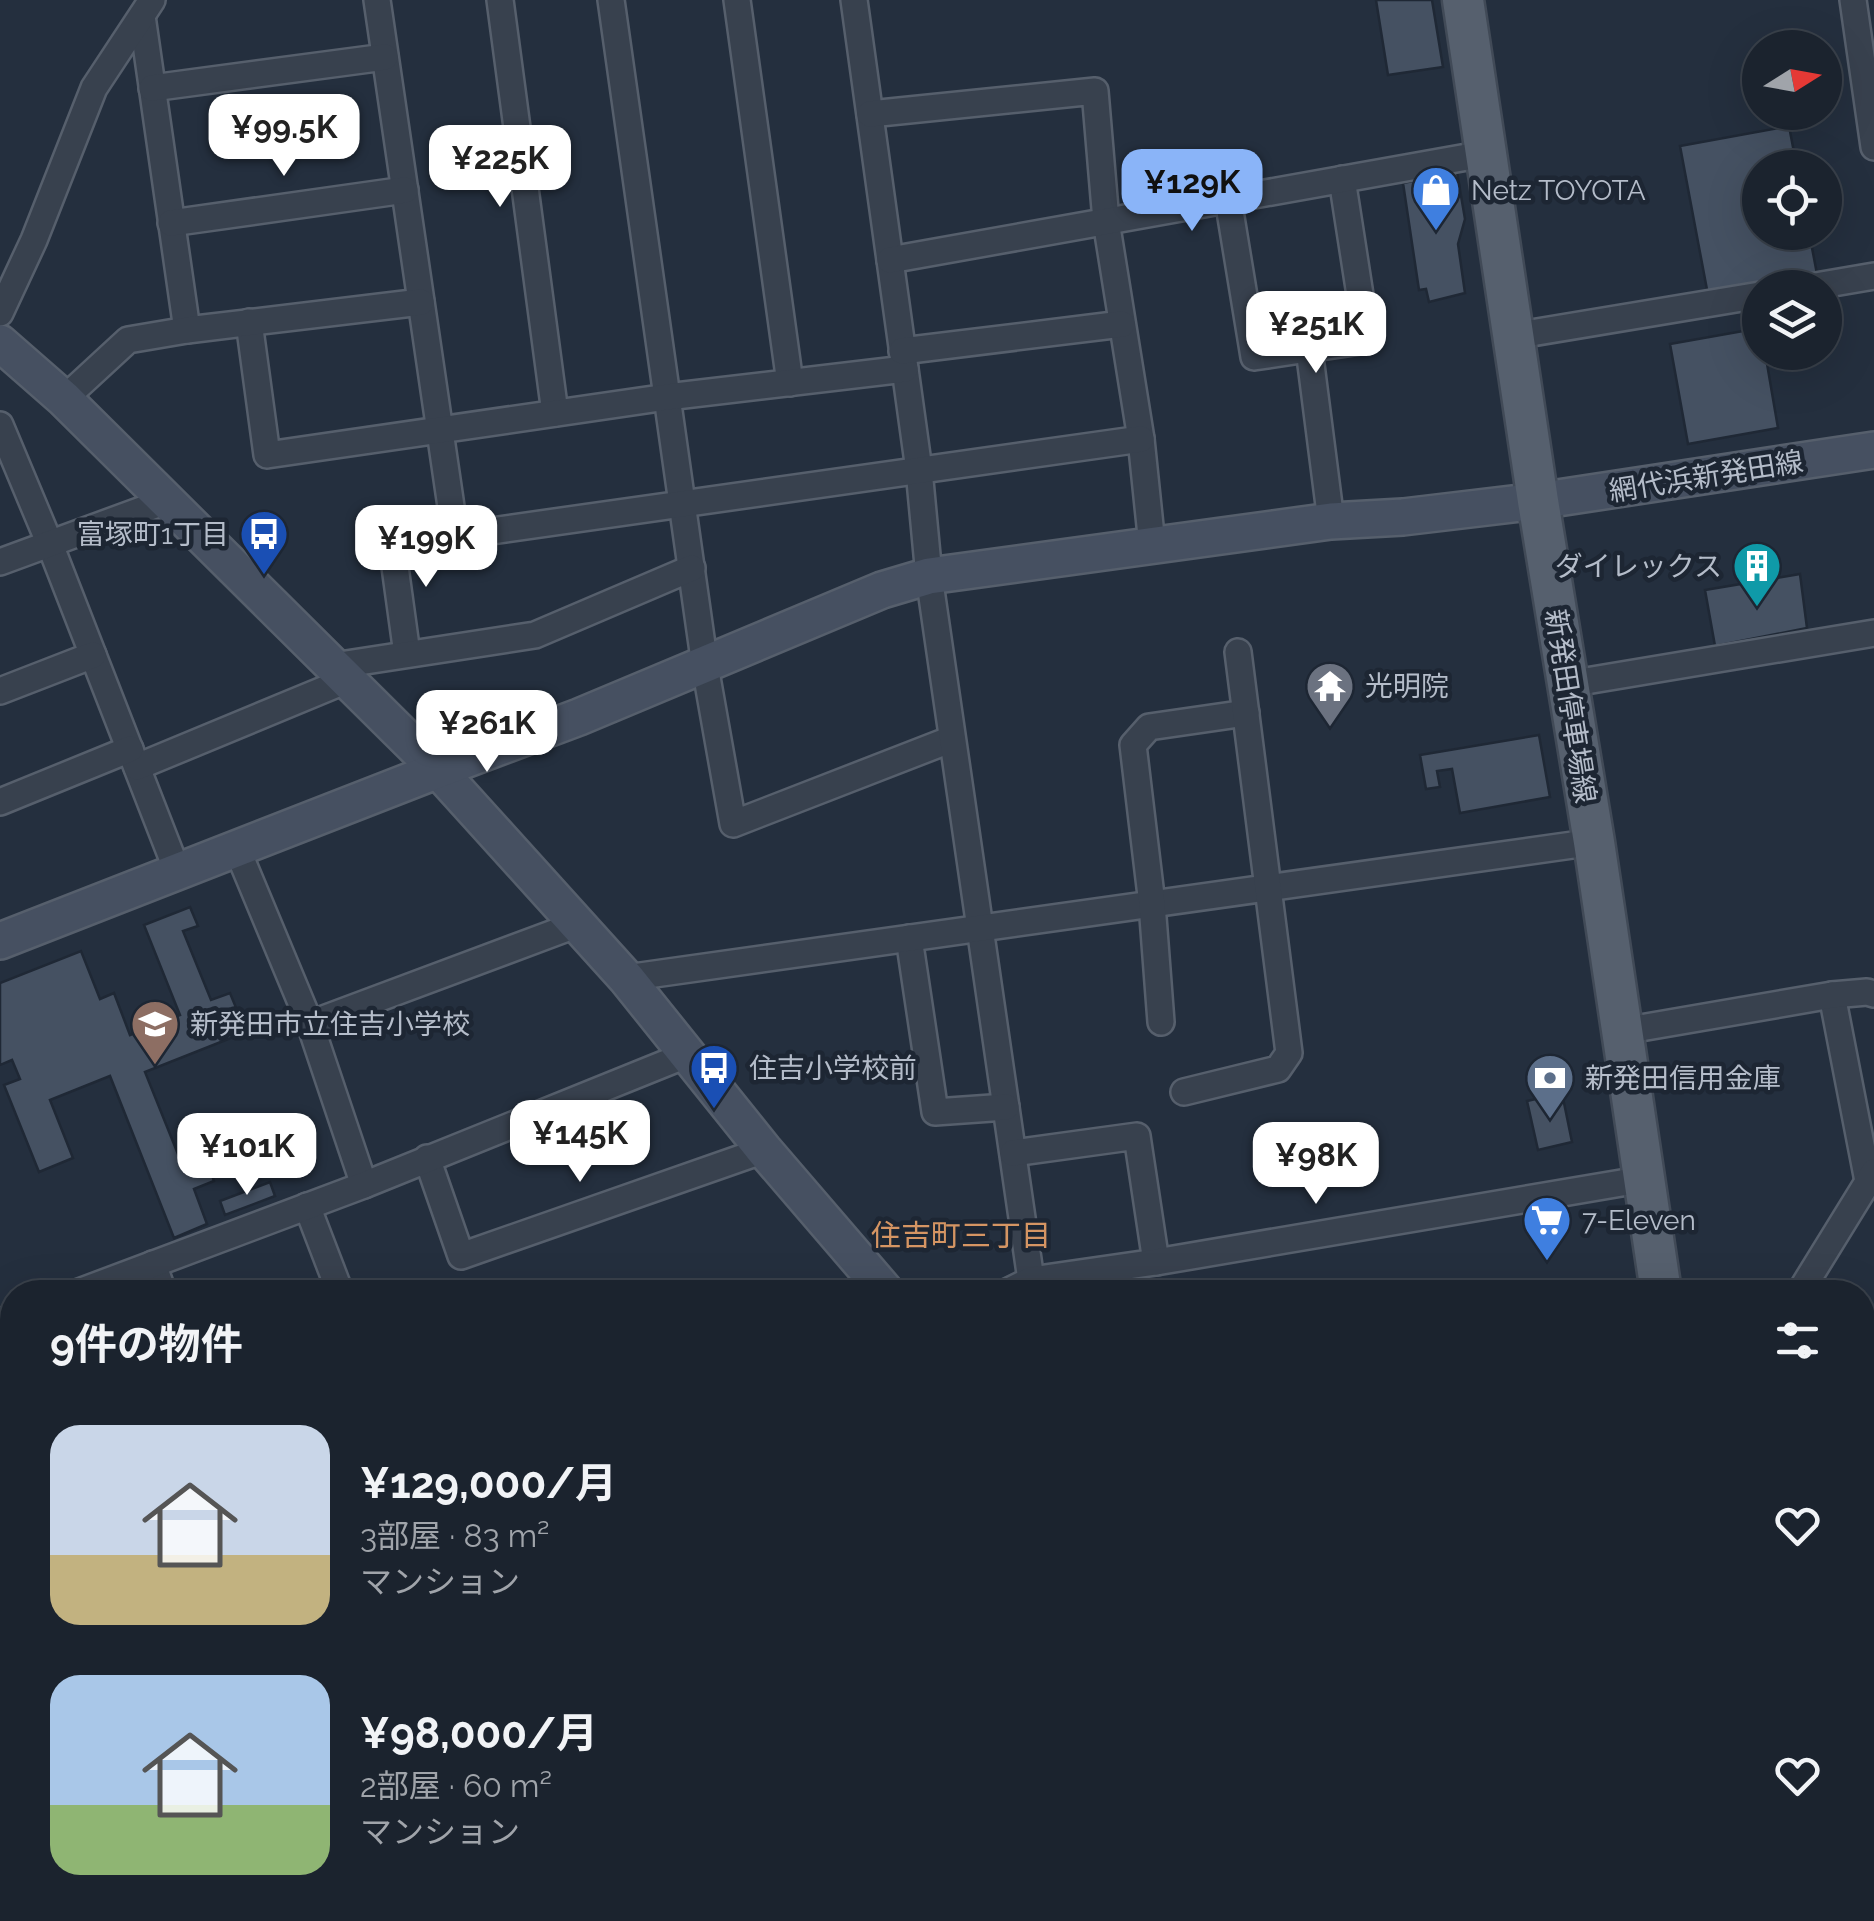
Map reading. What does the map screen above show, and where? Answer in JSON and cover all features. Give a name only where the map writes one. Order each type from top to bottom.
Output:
[{"type":"main road","name":"新発田停車場線","points":[[1463,0],[1659,1280]]},
{"type":"street","points":[[377,0],[456,534]]},
{"type":"street","points":[[500,0],[555,413]]},
{"type":"street","points":[[611,0],[705,666],[733,824],[952,739]]},
{"type":"street","points":[[736,0],[790,383]]},
{"type":"street","points":[[862,0],[854,1],[952,739],[1013,1153],[1019,1280]]},
{"type":"street","points":[[1853,0],[1874,147]]},
{"type":"street","points":[[147,8],[152,88],[187,330]]},
{"type":"street","points":[[0,313],[34,240],[94,88],[147,8]]},
{"type":"street","points":[[152,88],[385,58]]},
{"type":"street","points":[[870,114],[1095,91],[1106,221],[1141,439],[1152,545]]},
{"type":"street","points":[[890,260],[1484,154]]},
{"type":"street","points":[[1228,199],[1254,357],[1366,340],[1342,179]]},
{"type":"street","points":[[171,223],[405,190]]},
{"type":"street","points":[[1842,281],[1874,276]]},
{"type":"street","points":[[1513,336],[1742,298]]},
{"type":"street","points":[[64,399],[128,340],[421,302]]},
{"type":"street","points":[[248,322],[268,455],[790,383],[1122,324]]},
{"type":"street","points":[[0,343],[64,399],[438,770],[626,978],[764,1150],[876,1280]]},
{"type":"street","points":[[1309,349],[1331,521]]},
{"type":"street","points":[[0,426],[178,873]]},
{"type":"street","points":[[407,654],[392,544],[1141,439]]},
{"type":"street","name":"網代浜新発田線","points":[[0,940],[579,717],[882,590],[930,576],[1331,521],[1538,502],[1874,450]]},
{"type":"street","points":[[0,562],[166,501]]},
{"type":"street","points":[[0,802],[133,758],[340,673],[407,654],[535,635],[692,568]]},
{"type":"street","points":[[1568,684],[1874,633]]},
{"type":"street","points":[[1184,1092],[1278,1069],[1289,1053],[1238,652]]},
{"type":"street","points":[[0,691],[93,655]]},
{"type":"street","points":[[1161,1022],[1134,745],[1149,727],[1246,713]]},
{"type":"street","points":[[626,978],[1594,842]]},
{"type":"street","points":[[237,849],[310,1024],[364,1185]]},
{"type":"street","points":[[310,1024],[578,924]]},
{"type":"street","points":[[910,938],[935,1112],[1006,1107]]},
{"type":"street","points":[[1622,1030],[1832,995],[1874,994]]},
{"type":"street","points":[[1807,1280],[1871,1177],[1832,995]]},
{"type":"street","points":[[111,1280],[364,1185],[686,1055]]},
{"type":"street","points":[[1013,1153],[1136,1136],[1156,1262]]},
{"type":"street","points":[[426,1158],[461,1256],[764,1150]]},
{"type":"street","points":[[1053,1280],[1644,1179]]},
{"type":"street","points":[[307,1206],[335,1280]]},
{"type":"street","points":[[153,1264],[159,1280]]},
{"type":"building","points":[[1376,0],[1432,0],[1443,67],[1388,75]]},
{"type":"building","points":[[1767,130],[1790,130],[1794,150],[1742,150],[1742,250],[1812,250],[1816,270],[1742,270],[1742,288],[1708,295],[1680,146]]},
{"type":"building","name":"Netz TOYOTA","points":[[1457,172],[1465,219],[1458,244],[1465,293],[1429,302],[1426,289],[1419,290],[1403,183]]},
{"type":"building","points":[[1742,331],[1742,370],[1768,370],[1778,428],[1688,444],[1670,344]]},
{"type":"building","name":"ダイレックス","points":[[1800,574],[1807,628],[1715,646],[1705,590]]},
{"type":"building","points":[[1539,735],[1550,797],[1460,813],[1452,769],[1437,771],[1440,787],[1426,789],[1420,755]]},
{"type":"building","points":[[190,907],[198,926],[183,931],[211,1000],[230,993],[246,1032],[145,1072],[182,1164],[194,1159],[197,1168],[208,1164],[214,1181],[194,1189],[207,1224],[174,1238],[110,1076],[50,1100],[73,1158],[39,1172],[4,1085],[20,1079],[12,1060],[0,1065],[0,983],[81,951],[100,999],[114,993],[130,1035],[180,1015],[144,925]]},
{"type":"building","name":"新発田信用金庫","points":[[1562,1093],[1572,1142],[1538,1150],[1527,1101]]},
{"type":"building","points":[[270,1182],[275,1196],[225,1215],[220,1201]]},
{"type":"place","name":"Netz TOYOTA","points":[[1436,232]]},
{"type":"place","name":"富塚町1丁目","points":[[264,576]]},
{"type":"place","name":"ダイレックス","points":[[1757,608]]},
{"type":"place","name":"光明院","points":[[1330,728]]},
{"type":"place","name":"新発田市立住吉小学校","points":[[155,1066]]},
{"type":"place","name":"住吉小学校前","points":[[714,1110]]},
{"type":"place","name":"新発田信用金庫","points":[[1550,1120]]},
{"type":"place","name":"7-Eleven","points":[[1547,1262]]},
{"type":"district","name":"住吉町三丁目","points":[[961,1236]]}]
